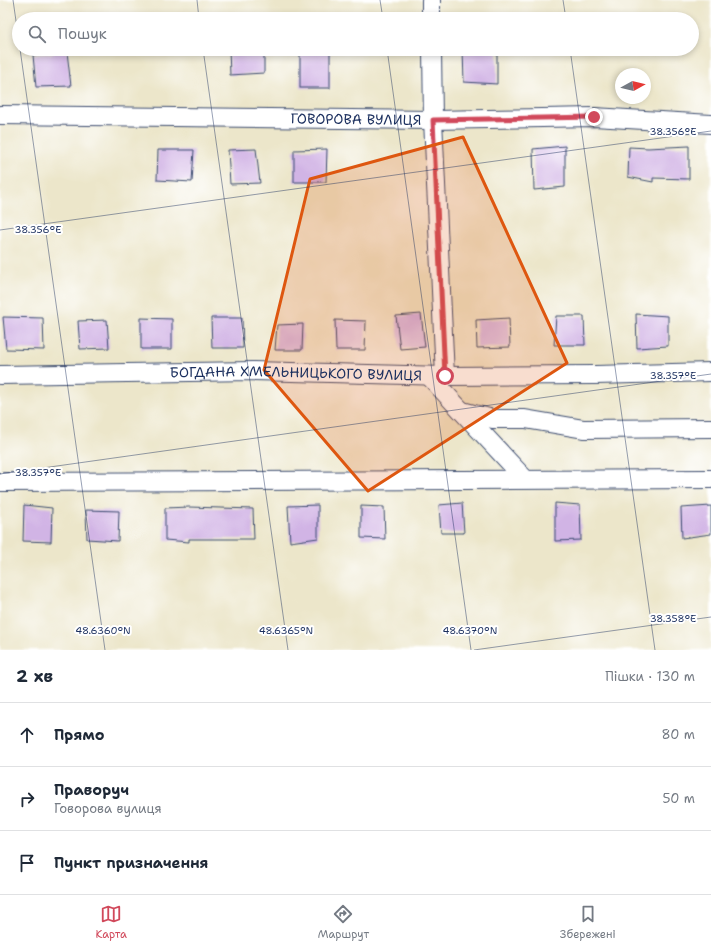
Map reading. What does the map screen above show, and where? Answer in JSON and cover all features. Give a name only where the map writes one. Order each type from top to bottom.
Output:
[{"type":"street","points":[[431,0],[431,12]]},
{"type":"street","points":[[432,56],[437,376],[462,411],[525,479]]},
{"type":"street","name":"ГОВОРОВА ВУЛИЦЯ","points":[[0,115],[433,120],[594,117],[711,124]]},
{"type":"street","name":"БОГДАНА ХМЕЛЬНИЦЬКОГО ВУЛИЦЯ","points":[[0,375],[253,371],[437,376],[595,375],[711,372]]},
{"type":"street","points":[[462,411],[493,419],[525,419],[584,429],[711,428]]},
{"type":"street","points":[[0,482],[711,479]]},
{"type":"highlighted area","points":[[463,137],[567,363],[368,491],[264,370],[310,179]]},
{"type":"building","points":[[33,56],[67,56],[71,86],[36,87]]},
{"type":"building","points":[[229,56],[264,56],[264,73],[230,75]]},
{"type":"building","points":[[300,56],[330,56],[330,88],[300,88]]},
{"type":"building","points":[[463,56],[497,56],[497,84],[464,82]]},
{"type":"building","points":[[565,146],[565,187],[534,190],[533,149]]},
{"type":"building","points":[[689,146],[689,179],[653,178],[653,182],[628,177],[629,147],[648,148]]},
{"type":"building","points":[[256,149],[260,183],[230,184],[228,150]]},
{"type":"building","points":[[327,149],[326,182],[294,182],[294,150]]},
{"type":"building","points":[[158,150],[194,150],[192,182],[157,180]]},
{"type":"building","points":[[421,314],[425,347],[400,349],[396,316]]},
{"type":"building","points":[[636,314],[668,316],[668,346],[637,348]]},
{"type":"building","points":[[556,316],[584,316],[585,345],[554,345]]},
{"type":"building","points":[[3,317],[43,318],[44,350],[6,349]]},
{"type":"building","points":[[141,318],[172,319],[172,349],[141,349]]},
{"type":"building","points":[[211,318],[242,318],[243,348],[212,348]]},
{"type":"building","points":[[509,318],[510,347],[477,348],[476,320]]},
{"type":"building","points":[[107,320],[109,348],[80,349],[78,321]]},
{"type":"building","points":[[335,320],[366,321],[365,350],[336,350]]},
{"type":"building","points":[[303,324],[302,350],[275,350],[277,325]]},
{"type":"building","points":[[462,503],[464,533],[441,533],[439,505]]},
{"type":"building","points":[[555,503],[580,505],[581,540],[555,541]]},
{"type":"building","points":[[24,505],[52,508],[51,542],[23,541]]},
{"type":"building","points":[[318,505],[318,538],[290,542],[288,506]]},
{"type":"building","points":[[361,506],[384,507],[385,539],[361,538]]},
{"type":"building","points":[[711,506],[711,534],[682,538],[681,508]]},
{"type":"building","points":[[189,507],[253,509],[254,539],[189,539],[189,542],[165,540],[165,508]]},
{"type":"building","points":[[86,510],[119,511],[118,541],[87,539]]},
{"type":"route","points":[[445,376],[433,120],[594,117]]}]
